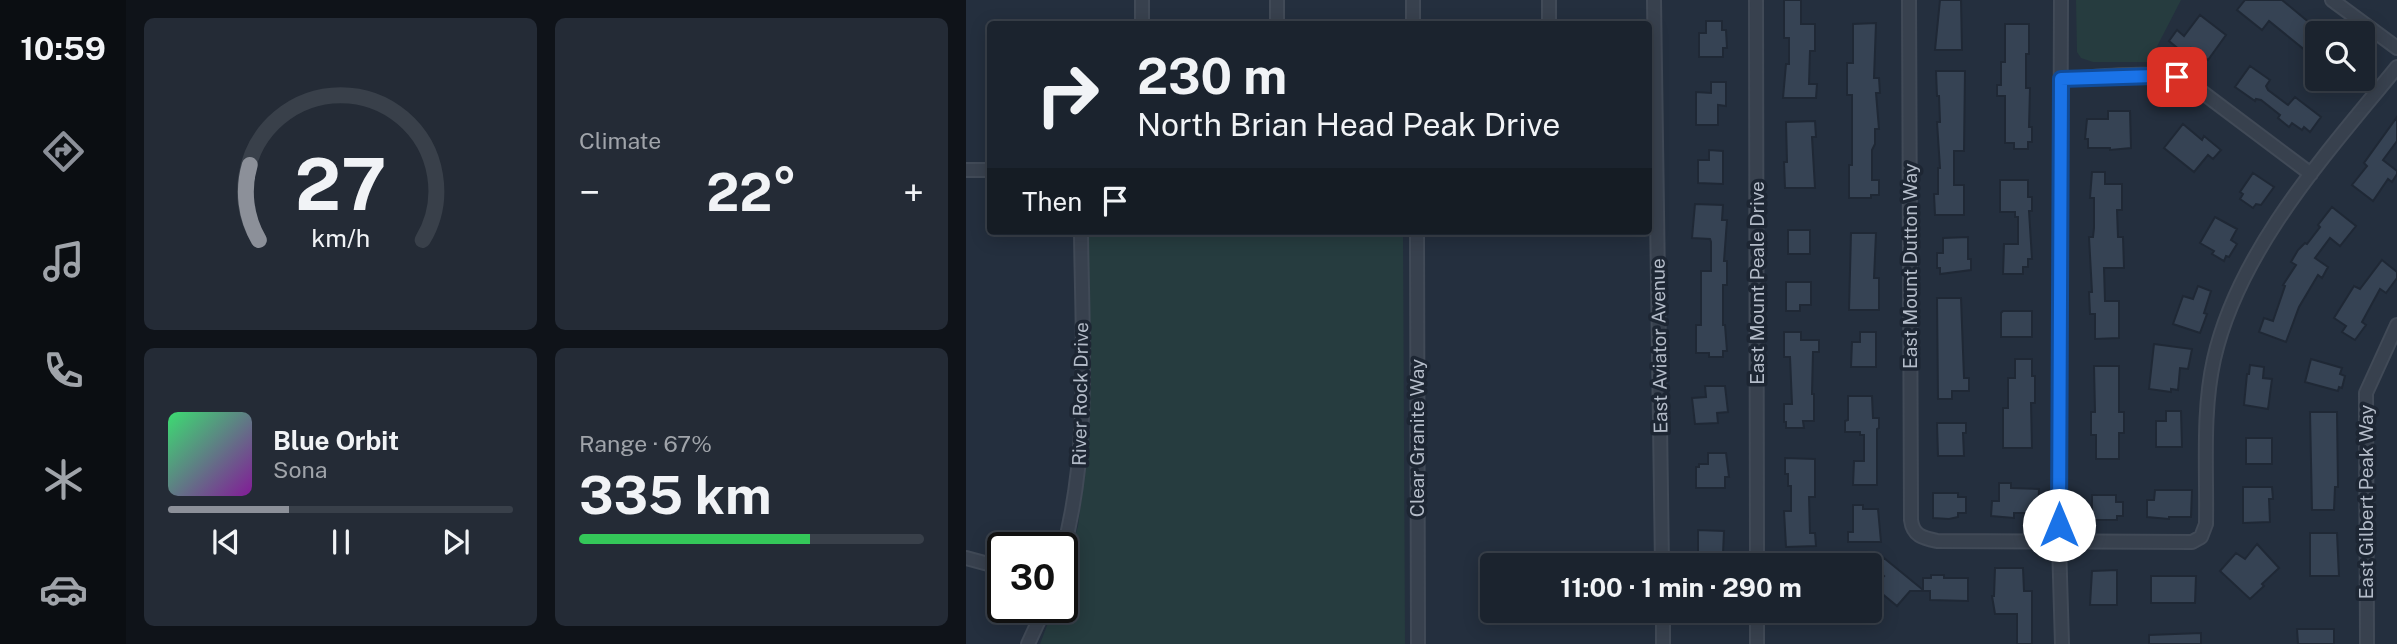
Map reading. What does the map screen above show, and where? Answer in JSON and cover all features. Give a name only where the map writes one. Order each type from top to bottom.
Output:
[{"type":"street","points":[[1142,0],[1142,21]]},
{"type":"street","points":[[1277,0],[1277,21]]},
{"type":"street","points":[[1413,0],[1413,21]]},
{"type":"street","points":[[1549,0],[1549,21]]},
{"type":"street","name":"East Aviator Avenue","points":[[1654,0],[1662,553]]},
{"type":"street","name":"East Mount Peale Drive","points":[[1756,0],[1757,553]]},
{"type":"street","name":"East Mount Dutton Way","points":[[1909,0],[1910,499],[1914,531],[1920,537],[1937,541],[2059,543]]},
{"type":"street","points":[[2061,0],[2059,543],[2062,644]]},
{"type":"street","points":[[2332,0],[2397,48]]},
{"type":"street","points":[[2059,543],[2192,542],[2201,537],[2206,524],[2209,392],[2220,339],[2234,299],[2254,259],[2311,174],[2397,67]]},
{"type":"street","points":[[2061,79],[2177,77],[2190,83],[2311,174]]},
{"type":"street","points":[[966,170],[987,170]]},
{"type":"street","name":"River Rock Drive","points":[[1068,532],[1081,440],[1081,235]]},
{"type":"street","name":"Clear Granite Way","points":[[1417,235],[1418,644]]},
{"type":"street","name":"East Gilbert Peak Way","points":[[2367,644],[2366,393],[2397,325]]},
{"type":"street","points":[[966,558],[987,564]]},
{"type":"street","points":[[1028,644],[1038,623]]},
{"type":"street","points":[[1663,623],[1663,644]]},
{"type":"street","points":[[1757,623],[1757,644]]},
{"type":"green space","points":[[2076,0],[2181,0],[2149,62],[2093,62],[2081,58],[2077,52]]},
{"type":"green space","points":[[1088,235],[1403,235],[1405,644],[1040,644],[1048,623],[1078,623],[1078,526],[1090,431]]},
{"type":"building","points":[[1784,0],[1801,0],[1801,24],[1815,24],[1815,51],[1810,51],[1809,84],[1817,84],[1816,98],[1783,98],[1786,64],[1789,64],[1789,38],[1784,38]]},
{"type":"building","points":[[1940,0],[1961,0],[1962,50],[1935,50]]},
{"type":"building","points":[[2245,0],[2282,0],[2307,21],[2305,21],[2305,50],[2269,21],[2262,30],[2237,10]]},
{"type":"building","points":[[2200,15],[2226,35],[2208,60],[2191,48],[2186,55],[2169,41],[2177,30],[2184,36]]},
{"type":"building","points":[[1706,21],[1722,21],[1722,30],[1726,30],[1727,48],[1723,48],[1723,57],[1699,57],[1699,33],[1706,33]]},
{"type":"building","points":[[1876,23],[1874,78],[1879,78],[1880,93],[1876,93],[1879,129],[1875,129],[1875,144],[1872,150],[1872,180],[1879,180],[1879,195],[1871,195],[1871,198],[1849,198],[1852,95],[1847,95],[1847,63],[1853,63],[1853,24]]},
{"type":"building","points":[[2005,24],[2029,24],[2026,88],[2030,88],[2029,127],[2032,127],[2032,142],[2028,142],[2028,149],[2014,149],[2014,143],[2005,143],[2005,96],[1997,96],[1997,85],[2001,85],[2001,62],[2005,62]]},
{"type":"building","points":[[2250,66],[2270,80],[2266,86],[2268,90],[2288,105],[2295,97],[2321,117],[2310,132],[2292,123],[2289,127],[2278,118],[2280,115],[2261,100],[2255,101],[2235,87]]},
{"type":"building","points":[[1936,71],[1965,71],[1964,151],[1954,151],[1954,185],[1964,185],[1964,215],[1935,215],[1934,194],[1938,194],[1940,168]]},
{"type":"building","points":[[1711,82],[1726,82],[1726,106],[1718,105],[1718,125],[1696,125],[1696,92],[1711,93]]},
{"type":"building","points":[[2108,111],[2130,111],[2131,148],[2088,148],[2088,139],[2085,139],[2087,119],[2108,119]]},
{"type":"building","points":[[2397,117],[2397,141],[2383,160],[2397,171],[2397,174],[2392,182],[2388,179],[2373,201],[2352,185],[2367,166],[2364,163]]},
{"type":"building","points":[[1815,121],[1816,137],[1812,137],[1815,188],[1785,188],[1786,122]]},
{"type":"building","points":[[2183,124],[2202,140],[2204,136],[2221,150],[2213,159],[2208,155],[2194,172],[2164,148]]},
{"type":"building","points":[[1709,150],[1723,151],[1723,184],[1698,183],[1698,160],[1709,160]]},
{"type":"building","points":[[2092,172],[2105,172],[2105,184],[2122,184],[2122,210],[2117,210],[2118,237],[2123,237],[2124,268],[2104,268],[2105,301],[2119,301],[2119,338],[2095,339],[2095,314],[2090,314],[2089,292],[2092,292],[2089,237],[2093,237],[2094,228],[2094,198],[2090,198]]},
{"type":"building","points":[[2253,173],[2274,187],[2261,205],[2256,204],[2253,208],[2240,199],[2243,194],[2240,192]]},
{"type":"building","points":[[2000,180],[2028,180],[2028,197],[2032,197],[2032,211],[2029,211],[2032,259],[2028,259],[2028,267],[2023,267],[2023,274],[2003,274],[2004,244],[2018,244],[2018,217],[2015,217],[2015,212],[2000,212]]},
{"type":"building","points":[[1695,204],[1723,205],[1722,220],[1727,220],[1724,261],[1727,261],[1727,285],[1723,285],[1723,325],[1727,351],[1723,351],[1723,357],[1696,353],[1696,325],[1701,325],[1701,271],[1711,271],[1711,242],[1710,239],[1692,238]]},
{"type":"building","points":[[2332,207],[2356,226],[2340,246],[2330,238],[2315,258],[2328,267],[2322,278],[2318,275],[2299,307],[2286,342],[2259,332],[2264,318],[2273,321],[2285,286],[2283,285],[2296,265],[2291,262],[2298,250],[2307,244]]},
{"type":"building","points":[[2215,217],[2237,229],[2231,240],[2237,244],[2224,261],[2200,243]]},
{"type":"building","points":[[1788,230],[1810,230],[1810,254],[1788,254]]},
{"type":"building","points":[[1851,233],[1876,233],[1874,278],[1879,278],[1879,310],[1849,310]]},
{"type":"building","points":[[1968,237],[1971,270],[1940,274],[1940,268],[1937,268],[1937,253],[1943,253],[1943,238]]},
{"type":"building","points":[[2382,260],[2397,272],[2397,278],[2386,293],[2380,289],[2362,322],[2366,325],[2355,340],[2342,332],[2346,326],[2334,318],[2354,286],[2360,289]]},
{"type":"building","points":[[1786,282],[1811,282],[1811,305],[1800,305],[1800,311],[1786,311]]},
{"type":"building","points":[[2198,286],[2211,291],[2200,333],[2173,324],[2183,296],[2193,299]]},
{"type":"building","points":[[1937,298],[1961,298],[1964,378],[1969,378],[1969,391],[1952,391],[1952,399],[1938,399]]},
{"type":"building","points":[[2003,311],[2032,311],[2032,337],[2001,337]]},
{"type":"building","points":[[1784,332],[1801,332],[1801,340],[1819,340],[1819,352],[1813,352],[1814,421],[1803,421],[1804,428],[1786,428],[1784,422],[1784,404],[1792,404],[1790,357],[1784,357]]},
{"type":"building","points":[[1860,332],[1876,332],[1876,367],[1851,367],[1852,342],[1860,342]]},
{"type":"building","points":[[2154,344],[2192,349],[2188,369],[2180,368],[2178,390],[2171,389],[2171,392],[2149,389]]},
{"type":"building","points":[[2015,359],[2032,359],[2035,403],[2031,403],[2032,448],[2003,448],[2003,408],[2008,408],[2008,378],[2015,378]]},
{"type":"building","points":[[2311,359],[2342,368],[2340,374],[2345,376],[2342,388],[2339,387],[2338,391],[2305,382]]},
{"type":"building","points":[[2250,365],[2264,367],[2263,378],[2272,379],[2268,409],[2244,405]]},
{"type":"building","points":[[2094,366],[2119,366],[2119,412],[2124,412],[2124,433],[2119,433],[2119,459],[2096,459],[2096,435],[2091,435],[2091,412],[2095,412]]},
{"type":"building","points":[[1705,386],[1725,386],[1728,412],[1717,413],[1718,423],[1695,424],[1692,398],[1706,397]]},
{"type":"building","points":[[1848,396],[1872,396],[1873,418],[1879,418],[1877,485],[1853,485],[1854,461],[1864,461],[1864,435],[1860,435],[1860,432],[1845,432]]},
{"type":"building","points":[[2166,411],[2181,411],[2182,447],[2156,447],[2156,421],[2166,421]]},
{"type":"building","points":[[2310,412],[2337,412],[2338,487],[2335,487],[2334,510],[2312,510]]},
{"type":"building","points":[[1937,423],[1966,423],[1966,433],[1963,433],[1964,456],[1938,456]]},
{"type":"building","points":[[2246,438],[2272,438],[2272,464],[2246,464]]},
{"type":"building","points":[[1708,453],[1726,453],[1729,477],[1725,477],[1725,488],[1696,488],[1696,467],[1699,467],[1699,464],[1708,464]]},
{"type":"building","points":[[1785,458],[1815,459],[1815,497],[1809,497],[1810,533],[1815,533],[1816,546],[1786,547],[1784,511],[1791,511],[1791,486],[1788,486],[1788,474],[1785,474]]},
{"type":"building","points":[[1999,483],[2011,483],[2011,488],[2039,489],[2038,513],[2014,513],[2014,518],[1991,516],[1992,501],[1999,501]]},
{"type":"building","points":[[2243,487],[2272,487],[2273,499],[2269,499],[2270,522],[2243,523]]},
{"type":"building","points":[[2155,490],[2192,490],[2191,517],[2147,517],[2147,500],[2154,500]]},
{"type":"building","points":[[1933,493],[1958,493],[1958,497],[1966,497],[1966,513],[1958,513],[1958,517],[1949,519],[1933,518]]},
{"type":"building","points":[[2092,495],[2116,495],[2116,502],[2123,502],[2123,516],[2117,516],[2117,520],[2092,520]]},
{"type":"building","points":[[1853,505],[1863,505],[1863,509],[1878,509],[1881,542],[1848,542],[1848,532],[1853,532]]},
{"type":"building","points":[[1698,530],[1724,531],[1723,553],[1698,553]]},
{"type":"building","points":[[2310,533],[2337,533],[2339,576],[2310,576]]},
{"type":"building","points":[[2257,544],[2279,568],[2250,599],[2220,571],[2236,553],[2245,559]]},
{"type":"building","points":[[1884,558],[1923,590],[1923,578],[1931,578],[1931,575],[1968,578],[1968,601],[1930,600],[1930,591],[1910,591],[1897,606],[1882,594]]},
{"type":"building","points":[[1995,568],[2023,568],[2024,591],[2032,591],[2032,644],[2017,644],[2017,614],[1995,614],[1992,596]]},
{"type":"building","points":[[2117,570],[2117,605],[2090,605],[2092,571]]},
{"type":"building","points":[[2151,576],[2196,576],[2195,603],[2151,603]]},
{"type":"building","points":[[2297,629],[2334,629],[2334,644],[2298,644]]},
{"type":"building","points":[[2201,633],[2201,644],[2149,644],[2149,635]]},
{"type":"route","points":[[2059,525],[2061,79],[2177,77]]}]
